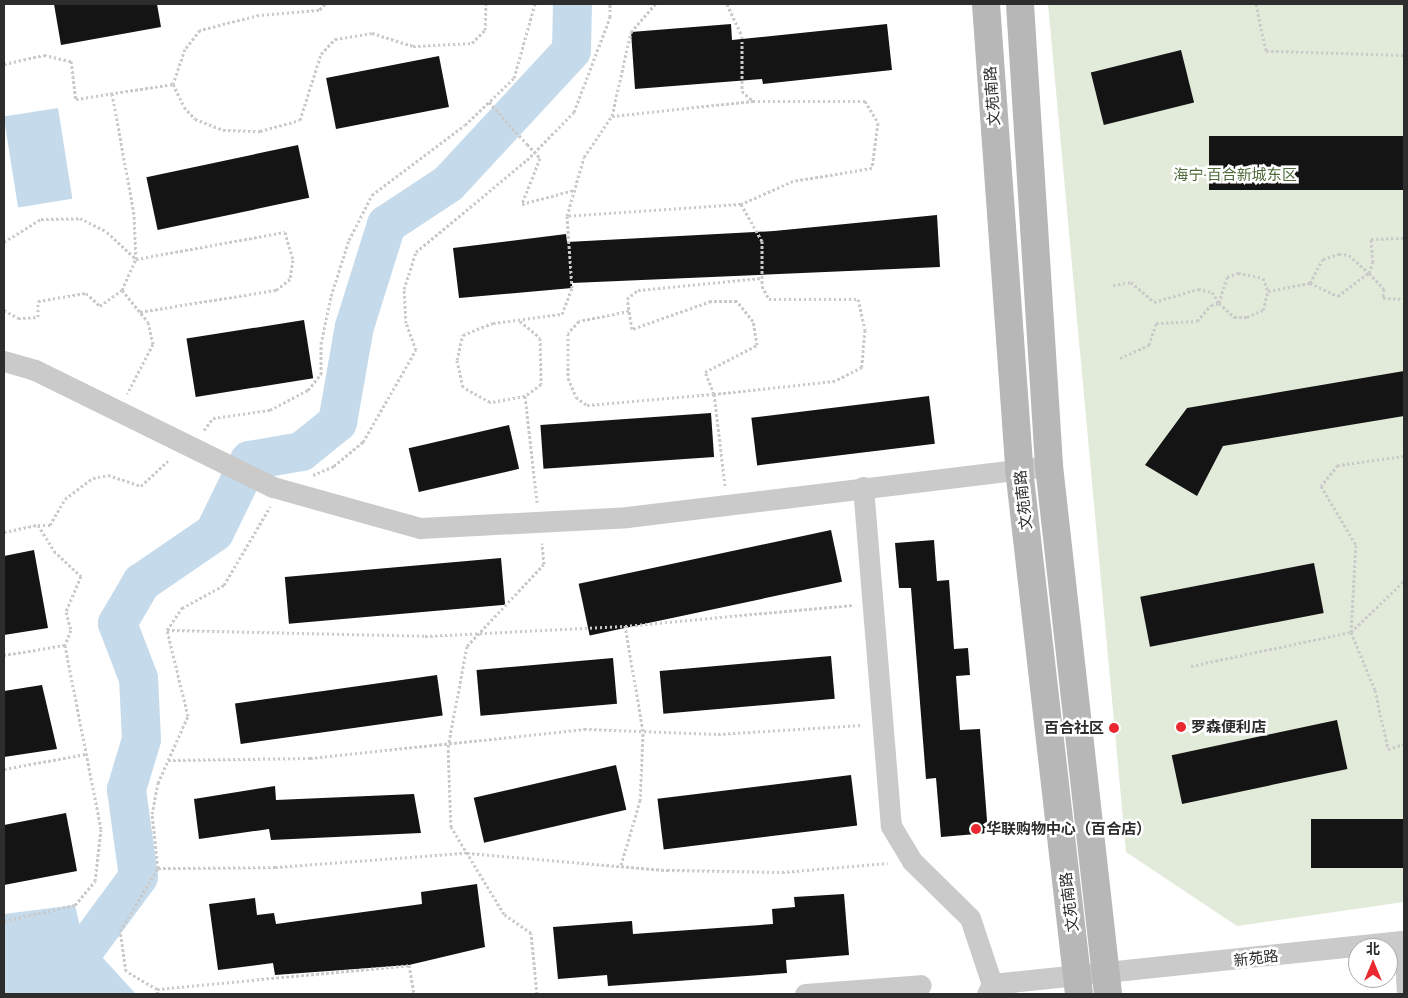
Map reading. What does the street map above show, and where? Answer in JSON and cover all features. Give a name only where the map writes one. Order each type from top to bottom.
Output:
[{"type":"main road","name":"文苑南路","points":[[986,4],[1019,469],[1078,986]]},
{"type":"main road","name":"文苑南路","points":[[1020,4],[1049,466],[1108,985]]},
{"type":"street","points":[[4,361],[35,370],[277,488],[420,528],[627,517],[727,503],[1049,466]]},
{"type":"street","points":[[863,488],[891,826],[912,861],[970,918],[990,989]]},
{"type":"street","name":"新苑路","points":[[990,989],[1108,985],[1402,942]]},
{"type":"street","points":[[805,994],[921,985]]},
{"type":"lane","points":[[1402,942],[1402,994]]},
{"type":"path","points":[[173,84],[185,49],[200,30],[259,15],[319,10],[325,4]]},
{"type":"path","points":[[173,84],[195,119],[223,130],[276,126],[300,120],[321,54],[335,39],[372,33],[413,46],[472,43],[485,30],[486,4]]},
{"type":"path","points":[[200,451],[204,428],[213,418],[270,410],[308,390],[321,374],[321,344],[331,296],[349,240],[372,195],[489,103],[514,78],[535,4]]},
{"type":"path","points":[[414,994],[410,965],[158,989],[126,971],[120,931],[158,868],[152,814],[168,760],[188,716],[167,630],[182,608],[224,585],[277,488],[334,466],[362,442],[416,350],[406,323],[404,289],[416,252],[527,160],[574,112],[610,17],[610,4]]},
{"type":"path","points":[[520,321],[540,338],[544,364],[541,384],[525,396],[490,402],[463,387],[457,360],[463,335],[493,323],[520,321],[562,314],[572,288],[567,216],[574,190],[584,157],[612,116],[628,39],[655,4]]},
{"type":"path","points":[[727,4],[742,36],[742,90],[753,101]]},
{"type":"path","points":[[1256,4],[1266,52],[1404,55]]},
{"type":"path","points":[[4,64],[44,55],[71,60],[76,99],[173,84]]},
{"type":"path","points":[[4,310],[18,318],[38,317],[38,301],[86,293],[100,306],[122,290],[136,259],[134,214],[112,93]]},
{"type":"path","points":[[567,216],[741,204],[793,181],[872,168],[878,123],[865,101],[753,101],[612,116]]},
{"type":"path","points":[[489,103],[540,158],[522,204],[574,190]]},
{"type":"path","points":[[629,311],[579,321],[568,334],[568,378],[576,397],[587,405],[835,381],[862,368],[865,330],[858,299],[770,299],[762,278],[762,241],[741,204]]},
{"type":"path","points":[[4,242],[41,219],[80,218],[107,232],[136,259]]},
{"type":"path","points":[[136,259],[285,232],[293,260],[290,278],[276,290],[139,312]]},
{"type":"path","points":[[1268,291],[1310,283],[1338,296],[1369,273],[1373,256],[1370,240],[1404,238]]},
{"type":"path","points":[[1310,283],[1323,259],[1330,255],[1349,255],[1382,285],[1383,298],[1404,299]]},
{"type":"path","points":[[1113,285],[1131,282],[1154,302],[1198,289],[1212,292],[1219,303],[1234,317],[1247,317],[1264,310],[1268,291],[1264,278],[1238,274],[1227,277],[1219,303]]},
{"type":"path","points":[[727,503],[714,394],[705,372],[757,345],[753,321],[737,301],[711,301],[632,329],[627,299],[638,290],[762,278]]},
{"type":"path","points":[[119,411],[153,344],[148,322],[122,290]]},
{"type":"path","points":[[1120,358],[1149,345],[1156,323],[1197,321],[1211,305],[1219,303]]},
{"type":"path","points":[[525,396],[544,564],[467,646],[448,747],[451,827],[504,914],[531,933],[537,994]]},
{"type":"path","points":[[1404,456],[1338,465],[1321,486],[1356,545],[1351,632],[1375,690],[1388,748],[1404,744]]},
{"type":"path","points":[[4,532],[50,525],[65,499],[93,478],[108,475],[141,486],[165,460],[173,462]]},
{"type":"path","points":[[4,921],[75,905],[95,881],[101,830],[65,645],[71,630],[66,612],[81,576],[54,551],[38,526]]},
{"type":"path","points":[[1191,666],[1351,632],[1404,581]]},
{"type":"path","points":[[167,630],[425,636],[624,626],[872,604]]},
{"type":"path","points":[[621,865],[640,801],[643,731],[624,626]]},
{"type":"path","points":[[4,655],[65,645]]},
{"type":"path","points":[[168,760],[310,758],[448,747],[584,729],[718,734],[882,724]]},
{"type":"path","points":[[4,769],[86,754]]},
{"type":"path","points":[[158,868],[276,867],[467,853],[621,865],[782,872],[912,861]]},
{"type":"path","points":[[158,989],[158,994]]},
{"type":"green space","name":"海宁·百合新城东区","points":[[1048,4],[1404,4],[1404,902],[1237,926],[1126,852]]},
{"type":"water","points":[[58,108],[72,199],[18,207],[4,117]]},
{"type":"water","points":[[75,905],[82,935],[135,993],[4,994],[4,914]]},
{"type":"building","points":[[54,4],[157,4],[161,27],[61,45]]},
{"type":"building","points":[[731,24],[732,40],[887,24],[892,70],[763,84],[762,79],[635,89],[631,32]]},
{"type":"building","points":[[1181,50],[1194,102],[1104,125],[1091,72]]},
{"type":"building","points":[[439,56],[449,107],[336,129],[326,78]]},
{"type":"building","points":[[1209,136],[1404,136],[1404,190],[1209,190]]},
{"type":"building","points":[[298,145],[309,198],[158,230],[146,177]]},
{"type":"building","points":[[937,215],[940,267],[572,283],[572,288],[459,298],[453,248],[566,234],[567,242],[774,231]]},
{"type":"building","points":[[304,320],[313,378],[196,397],[186,339]]},
{"type":"building","points":[[1404,371],[1404,416],[1223,446],[1197,496],[1145,465],[1187,408]]},
{"type":"building","points":[[929,396],[935,444],[757,465],[751,418]]},
{"type":"building","points":[[711,413],[714,457],[543,469],[540,425]]},
{"type":"building","points":[[509,425],[519,469],[419,492],[409,448]]},
{"type":"building","points":[[831,530],[842,582],[590,635],[579,584]]},
{"type":"building","points":[[934,540],[937,581],[949,580],[954,649],[968,648],[970,675],[956,676],[960,730],[980,729],[988,833],[941,837],[936,778],[926,779],[911,588],[899,588],[895,543]]},
{"type":"building","points":[[34,550],[48,628],[4,635],[4,556]]},
{"type":"building","points":[[501,558],[505,605],[289,624],[285,577]]},
{"type":"building","points":[[1314,563],[1324,613],[1150,647],[1140,597]]},
{"type":"building","points":[[831,656],[835,699],[663,714],[660,671]]},
{"type":"building","points":[[613,658],[617,704],[481,716],[477,670]]},
{"type":"building","points":[[437,675],[443,716],[241,744],[235,703]]},
{"type":"building","points":[[42,685],[57,749],[4,757],[4,691]]},
{"type":"building","points":[[1337,720],[1347,769],[1182,804],[1172,755]]},
{"type":"building","points":[[616,765],[626,810],[484,843],[474,798]]},
{"type":"building","points":[[851,775],[857,826],[664,849],[657,799]]},
{"type":"building","points":[[275,786],[276,800],[414,794],[421,833],[271,840],[269,829],[199,839],[194,799]]},
{"type":"building","points":[[66,813],[77,871],[4,885],[4,825]]},
{"type":"building","points":[[1311,819],[1404,819],[1404,868],[1311,868]]},
{"type":"building","points":[[477,884],[485,947],[409,965],[275,975],[273,963],[218,970],[209,904],[255,898],[257,915],[274,913],[276,924],[422,904],[421,892]]},
{"type":"building","points":[[844,894],[849,955],[786,960],[787,973],[608,986],[607,975],[558,979],[553,927],[632,921],[633,934],[773,924],[772,909],[795,907],[794,897]]},
{"type":"waterway","points":[[36,994],[38,981],[85,948],[138,876],[126,789],[141,739],[138,678],[117,623],[141,582],[214,532],[249,460],[301,451],[337,422],[354,326],[386,224],[448,183],[571,50],[572,4]]},
{"type":"place","name":"罗森便利店","points":[[1181,727]]},
{"type":"place","name":"百合社区","points":[[1114,728]]},
{"type":"place","name":"华联购物中心（百合店）","points":[[976,829]]}]
